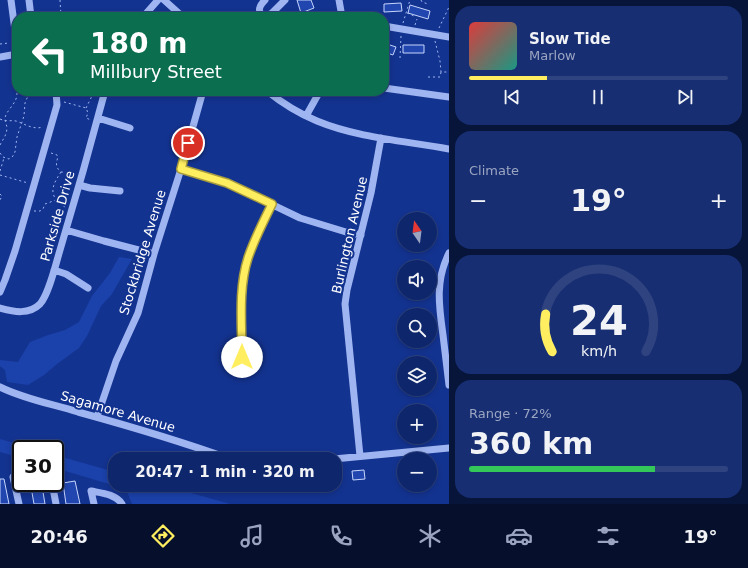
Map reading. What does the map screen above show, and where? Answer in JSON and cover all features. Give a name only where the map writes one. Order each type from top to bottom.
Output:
[{"type":"street","points":[[11,0],[14,12]]},
{"type":"street","points":[[28,0],[29,12]]},
{"type":"street","points":[[147,12],[158,0]]},
{"type":"street","points":[[164,0],[177,12]]},
{"type":"street","points":[[260,12],[260,5],[265,0]]},
{"type":"street","points":[[273,12],[285,0]]},
{"type":"street","points":[[339,0],[341,12]]},
{"type":"street","points":[[389,27],[449,37]]},
{"type":"street","points":[[0,57],[12,55]]},
{"type":"street","points":[[389,89],[449,97]]},
{"type":"street","points":[[0,292],[6,280],[28,208],[57,105],[56,96]]},
{"type":"street","name":"Parkside Drive","points":[[0,308],[22,312],[32,310],[40,304],[46,296],[104,96]]},
{"type":"street","name":"Stockbridge Avenue","points":[[97,417],[116,360],[138,313],[154,254],[181,169],[202,96]]},
{"type":"street","points":[[274,96],[306,116],[332,127],[381,138],[449,149]]},
{"type":"street","points":[[306,116],[317,96]]},
{"type":"street","points":[[97,120],[130,128]]},
{"type":"street","name":"Burlington Avenue","points":[[360,456],[345,304],[347,290],[371,193],[381,138]]},
{"type":"street","points":[[181,169],[227,183],[300,218],[361,235]]},
{"type":"street","points":[[79,185],[90,188],[120,191]]},
{"type":"street","points":[[242,357],[242,296],[244,274],[247,259],[272,204]]},
{"type":"street","points":[[66,230],[154,254]]},
{"type":"street","points":[[449,253],[440,281],[439,303],[449,385]]},
{"type":"street","points":[[54,270],[66,274],[88,288]]},
{"type":"street","name":"Sagamore Avenue","points":[[0,388],[12,394],[97,417],[211,452]]},
{"type":"street","points":[[342,458],[449,448]]},
{"type":"street","points":[[94,504],[91,490],[116,498],[122,504]]},
{"type":"street","points":[[16,492],[19,504]]},
{"type":"street","points":[[54,492],[56,504]]},
{"type":"path","points":[[60,0],[61,12]]},
{"type":"path","points":[[403,24],[410,0]]},
{"type":"path","points":[[421,0],[422,2],[428,4]]},
{"type":"path","points":[[437,30],[449,7]]},
{"type":"path","points":[[406,13],[414,16]]},
{"type":"path","points":[[415,26],[417,19]]},
{"type":"path","points":[[400,58],[401,33]]},
{"type":"path","points":[[428,77],[440,77],[441,72],[439,53],[434,38]]},
{"type":"path","points":[[0,44],[12,44]]},
{"type":"path","points":[[441,72],[449,72]]},
{"type":"path","points":[[0,145],[6,135],[6,114],[12,107],[17,96]]},
{"type":"path","points":[[0,153],[4,158],[9,159],[15,152],[17,137],[24,116],[25,102],[28,96]]},
{"type":"path","points":[[92,96],[86,108],[88,113],[86,118],[97,120]]},
{"type":"path","points":[[57,102],[63,102],[86,108]]},
{"type":"path","points":[[0,118],[6,121],[14,121],[35,128],[51,126]]},
{"type":"path","points":[[44,150],[57,155],[58,157],[56,164],[60,172]]},
{"type":"path","points":[[0,171],[4,158]]},
{"type":"path","points":[[60,172],[71,172],[82,175]]},
{"type":"path","points":[[60,172],[53,188],[56,200],[65,207]]},
{"type":"path","points":[[0,175],[34,185]]},
{"type":"path","points":[[0,194],[2,196],[0,200]]},
{"type":"path","points":[[28,208],[40,211],[43,209],[45,204],[56,200]]},
{"type":"shaded area","points":[[119,257],[132,259],[112,294],[101,306],[87,336],[79,348],[44,375],[28,385],[7,382],[5,370],[0,366],[0,360],[18,362],[30,342],[65,330],[79,322],[92,296],[110,273]]},
{"type":"shaded area","points":[[0,439],[12,442],[12,455],[0,452]]},
{"type":"shaded area","points":[[64,458],[108,470],[108,484],[64,471]]},
{"type":"shaded area","points":[[127,492],[188,492],[230,504],[132,504]]},
{"type":"building","points":[[297,0],[311,0],[314,8],[301,12]]},
{"type":"building","points":[[401,3],[402,11],[384,12],[384,4]]},
{"type":"building","points":[[410,5],[430,11],[428,19],[408,13]]},
{"type":"building","points":[[389,45],[396,47],[393,55],[389,54]]},
{"type":"building","points":[[403,45],[424,45],[424,53],[403,53]]},
{"type":"building","points":[[364,470],[365,479],[353,480],[352,471]]},
{"type":"building","points":[[0,479],[4,479],[9,504],[0,504]]},
{"type":"building","points":[[75,481],[80,504],[66,504],[64,483]]},
{"type":"building","points":[[32,492],[43,492],[45,504],[34,504]]},
{"type":"route","points":[[188,143],[181,169],[227,183],[272,204],[247,259],[244,274],[242,296],[242,357]]}]
